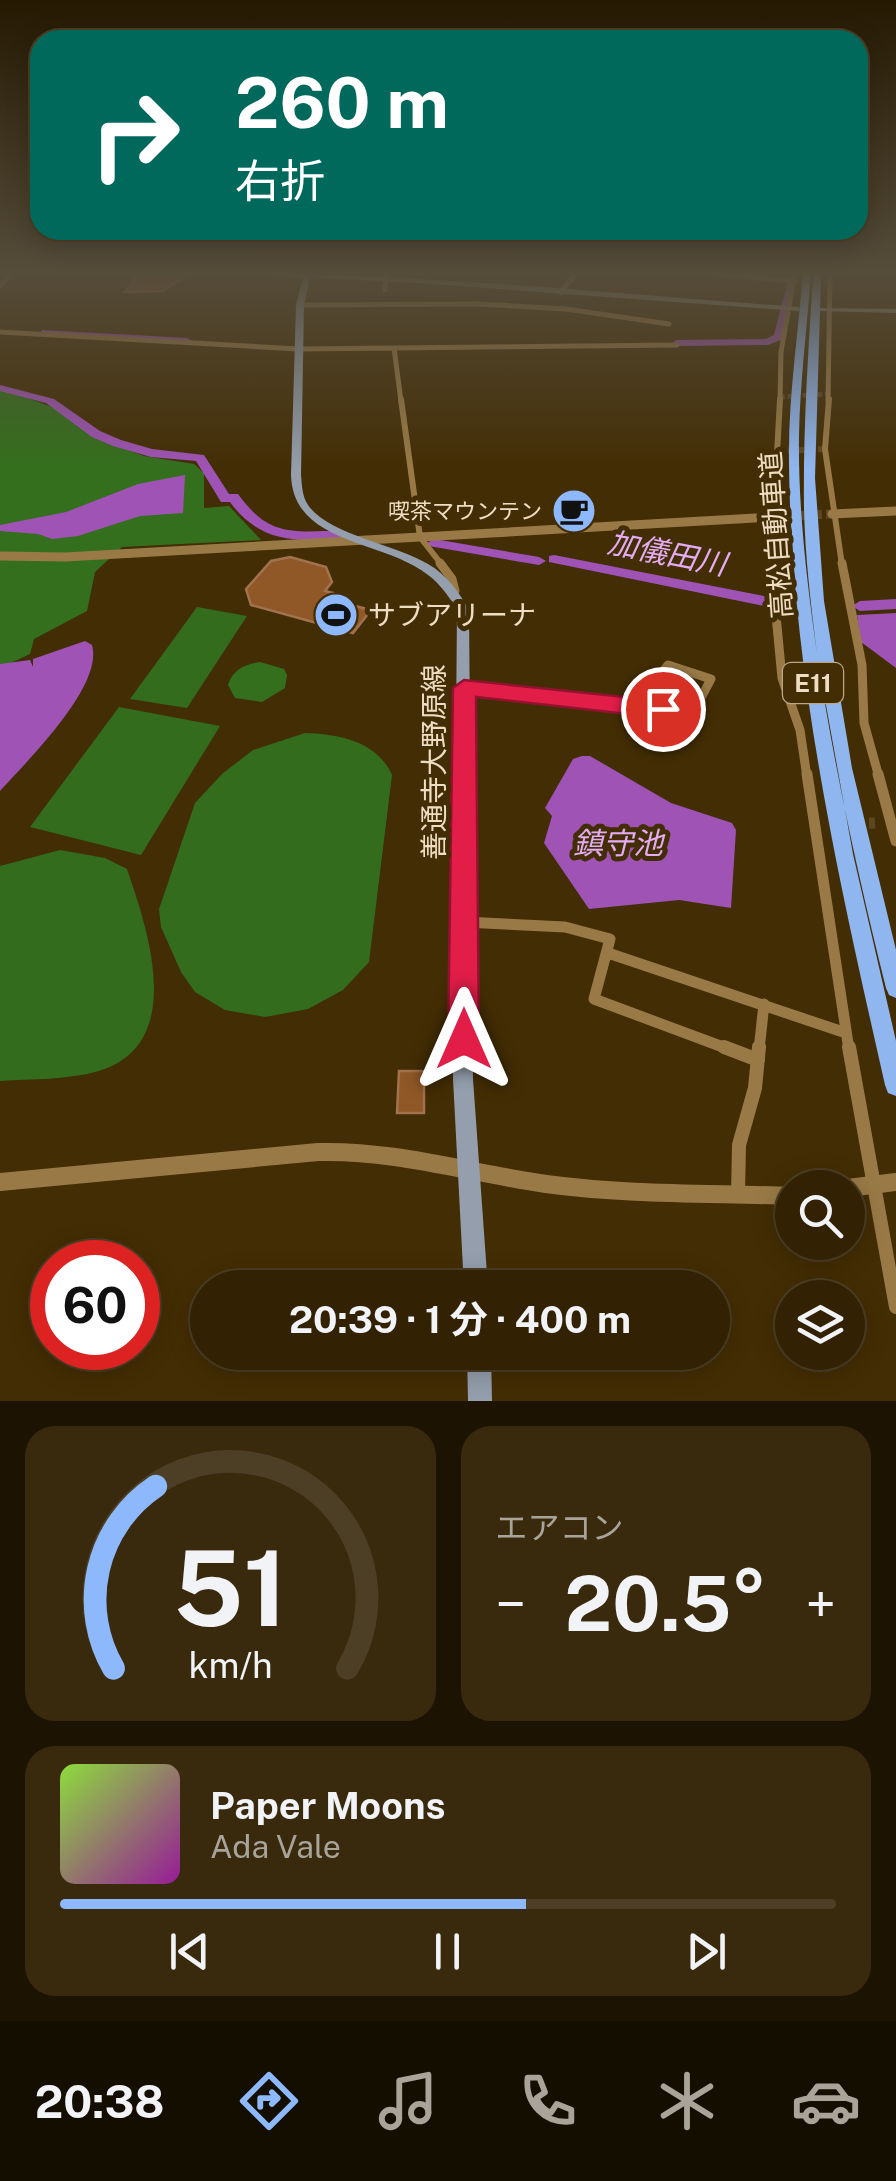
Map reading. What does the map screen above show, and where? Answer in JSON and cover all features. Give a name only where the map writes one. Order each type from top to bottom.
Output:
[{"type":"highway","name":"高松自動車道","points":[[797,338],[794,460],[810,665],[858,928],[896,1085]]},
{"type":"highway","name":"高松自動車道","points":[[813,338],[812,546],[844,755],[896,988]]},
{"type":"main road","points":[[299,338],[296,475],[299,502],[315,520],[427,567],[455,591]]},
{"type":"main road","name":"善通寺大野原線","points":[[455,591],[464,619],[463,1078],[475,1270]]},
{"type":"main road","points":[[479,1370],[480,1401]]},
{"type":"street","points":[[144,338],[299,349],[677,345]]},
{"type":"street","points":[[783,338],[778,509],[771,522],[782,682],[800,730],[846,1033],[886,1182],[896,1307]]},
{"type":"street","points":[[831,338],[825,449],[832,514],[862,665],[864,723],[896,841]]},
{"type":"street","points":[[394,348],[420,538],[452,578],[455,591]]},
{"type":"street","points":[[832,514],[896,511]]},
{"type":"street","points":[[0,556],[43,558],[774,518]]},
{"type":"street","points":[[464,688],[693,713],[710,679],[668,665],[634,706]]},
{"type":"street","points":[[876,822],[890,821]]},
{"type":"street","points":[[464,922],[565,926],[610,939],[594,999],[758,1060]]},
{"type":"street","points":[[608,953],[846,1033]]},
{"type":"street","points":[[738,1194],[739,1146],[758,1060],[764,1004]]},
{"type":"street","points":[[0,1182],[368,1151],[468,1171],[606,1190],[775,1195]]},
{"type":"green space","points":[[0,388],[58,409],[93,437],[144,456],[194,464],[204,473],[204,508],[229,506],[261,540],[122,547],[95,572],[87,611],[34,639],[30,654],[0,668]]},
{"type":"green space","points":[[197,607],[247,616],[187,708],[130,699]]},
{"type":"green space","points":[[260,662],[284,669],[285,688],[262,702],[235,698],[228,685],[233,675],[244,666]]},
{"type":"green space","points":[[119,707],[220,726],[141,855],[30,827]]},
{"type":"green space","points":[[305,733],[330,735],[367,747],[392,775],[369,962],[343,990],[308,1009],[265,1017],[225,1010],[195,992],[181,972],[161,927],[159,909],[195,803],[222,774],[253,750]]},
{"type":"green space","points":[[60,850],[105,858],[127,869],[151,953],[152,1011],[143,1037],[126,1057],[99,1071],[62,1078],[0,1081],[0,866]]},
{"type":"water","points":[[185,475],[183,513],[140,516],[78,536],[52,539],[0,531],[0,525],[66,512],[138,484]]},
{"type":"water","points":[[896,613],[896,668],[861,642],[857,615]]},
{"type":"water","points":[[85,641],[92,645],[93,662],[75,701],[0,791],[0,664],[30,660],[33,667],[33,659]]},
{"type":"water","name":"鎮守池","points":[[590,756],[671,803],[732,823],[736,830],[731,908],[679,900],[589,909],[544,843],[552,816],[545,808],[573,759]]},
{"type":"building","points":[[290,557],[326,567],[332,582],[325,591],[333,593],[328,599],[371,610],[353,633],[251,605],[246,589],[271,561]]},
{"type":"building","points":[[399,1071],[424,1071],[424,1113],[397,1113]]},
{"type":"waterway","points":[[158,338],[187,341]]},
{"type":"waterway","points":[[677,343],[768,342],[776,338]]},
{"type":"waterway","name":"加儀田川","points":[[3,388],[50,401],[96,434],[117,443],[151,453],[200,458],[226,499]]},
{"type":"waterway","name":"加儀田川","points":[[233,497],[255,522],[278,534],[339,535]]},
{"type":"waterway","name":"加儀田川","points":[[434,543],[539,561]]},
{"type":"waterway","name":"加儀田川","points":[[554,559],[769,602]]},
{"type":"waterway","name":"加儀田川","points":[[860,606],[896,604]]},
{"type":"tunnel","points":[[780,397],[828,394]]},
{"type":"tunnel","points":[[778,451],[825,449]]},
{"type":"tunnel","points":[[774,517],[832,514]]},
{"type":"tunnel","points":[[853,824],[875,823]]},
{"type":"place","name":"喫茶マウンテン","points":[[574,511]]},
{"type":"place","name":"サブアリーナ","points":[[336,615]]},
{"type":"route","points":[[464,1039],[464,688],[663,709]]}]
